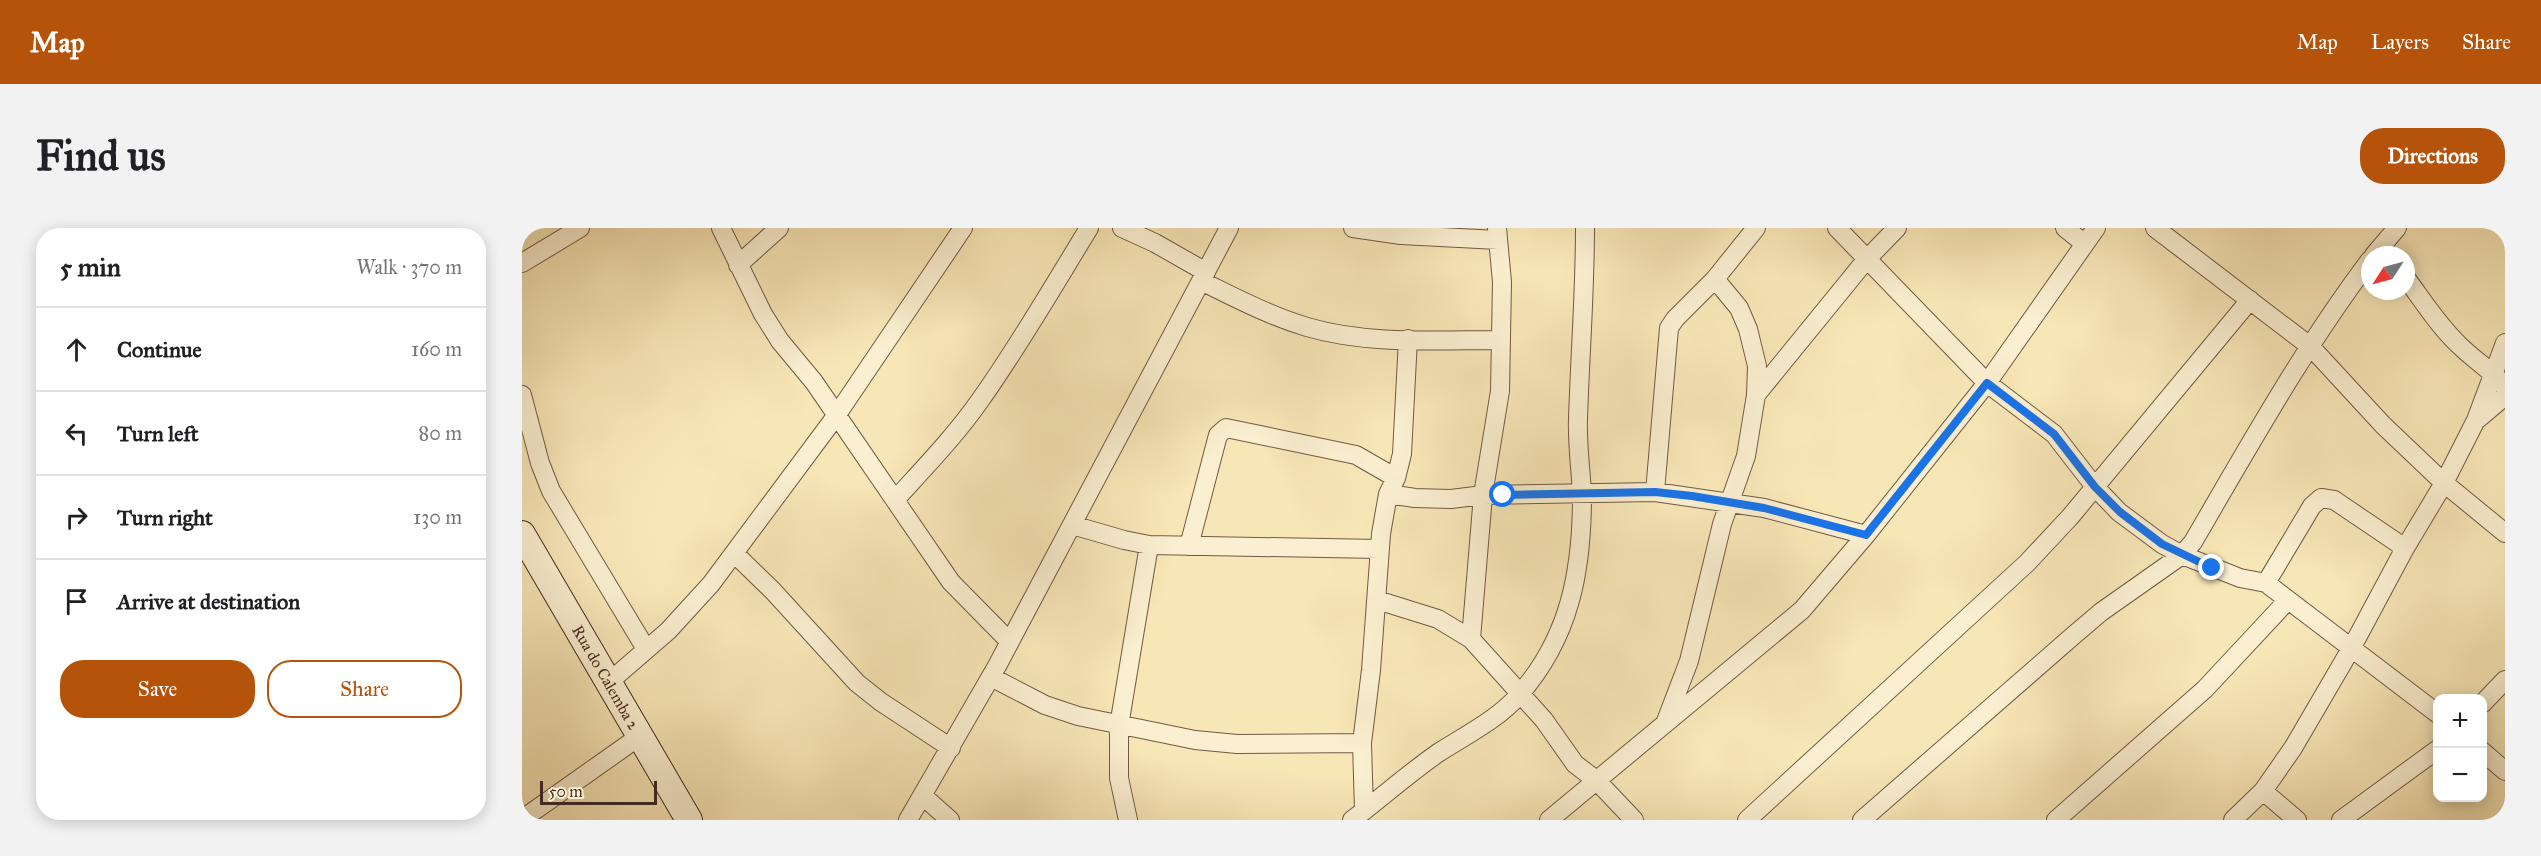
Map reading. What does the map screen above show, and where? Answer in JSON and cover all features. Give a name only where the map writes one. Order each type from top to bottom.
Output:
[{"type":"main road","name":"Rua do Calemba 2","points":[[522,534],[689,820]]},
{"type":"street","points":[[522,263],[580,228]]},
{"type":"street","points":[[721,228],[738,265],[780,340],[814,382],[951,582],[1010,642]]},
{"type":"street","points":[[738,265],[779,228]]},
{"type":"street","points":[[609,682],[669,631],[711,584],[836,416],[963,228]]},
{"type":"street","points":[[896,501],[954,435],[981,399],[1089,228]]},
{"type":"street","points":[[1122,228],[1155,243],[1204,277],[1278,318],[1309,328],[1338,334],[1408,339],[1500,340]]},
{"type":"street","points":[[908,820],[1010,642],[1229,228]]},
{"type":"street","points":[[1353,228],[1497,234],[1502,282],[1500,391],[1483,495],[1471,639]]},
{"type":"street","points":[[1358,816],[1438,753],[1508,706],[1521,693],[1554,645],[1569,612],[1579,557],[1582,495],[1578,421],[1585,228]]},
{"type":"street","points":[[1655,492],[1669,328],[1675,319],[1716,279],[1756,228]]},
{"type":"street","points":[[1837,228],[1987,383],[2054,434],[2095,487],[2139,528],[2182,555],[2240,578],[2266,583],[2433,710]]},
{"type":"street","points":[[1756,395],[1866,260],[1897,228]]},
{"type":"street","points":[[2065,228],[2085,244]]},
{"type":"street","points":[[1549,820],[1802,610],[1866,535],[1987,383],[2096,228]]},
{"type":"street","points":[[2155,228],[2311,347],[2383,425],[2444,483],[2505,533]]},
{"type":"street","points":[[2383,246],[2397,228]]},
{"type":"street","points":[[1862,820],[2092,620],[2182,555],[2193,542],[2260,424],[2334,309],[2361,274]]},
{"type":"street","points":[[1666,723],[1689,661],[1729,502],[1746,456],[1756,395],[1757,366],[1748,329],[1739,308],[1716,279]]},
{"type":"street","points":[[2415,291],[2435,321],[2499,379]]},
{"type":"street","points":[[1747,820],[2027,563],[2095,487],[2250,300]]},
{"type":"street","points":[[1358,816],[1362,743],[1380,549],[1392,486],[1402,454],[1408,339]]},
{"type":"street","points":[[2234,820],[2263,791],[2293,748],[2352,647],[2499,379],[2505,343]]},
{"type":"street","points":[[522,395],[540,462],[551,491],[646,649]]},
{"type":"street","points":[[2476,420],[2505,396]]},
{"type":"street","points":[[1188,546],[1218,435],[1226,428],[1356,455],[1392,486],[1415,498],[1451,499],[1483,495],[1655,492],[1774,511],[1866,535]]},
{"type":"street","points":[[2266,583],[2312,506],[2320,498],[2334,500],[2405,548]]},
{"type":"street","points":[[1072,525],[1149,545],[1380,549]]},
{"type":"street","points":[[1128,820],[1119,778],[1119,726],[1149,545]]},
{"type":"street","points":[[734,553],[773,591],[857,683],[881,702],[951,748]]},
{"type":"street","points":[[1377,600],[1438,620],[1471,639],[1521,693],[1575,764],[1596,780],[1634,820]]},
{"type":"street","points":[[2055,820],[2205,689],[2288,600]]},
{"type":"street","points":[[991,677],[1045,705],[1078,716],[1195,740],[1236,744],[1362,743]]},
{"type":"street","points":[[2487,699],[2505,680]]},
{"type":"street","points":[[529,810],[640,736]]},
{"type":"street","points":[[2341,820],[2433,752]]},
{"type":"street","points":[[2487,755],[2505,771]]},
{"type":"street","points":[[2263,791],[2297,820]]},
{"type":"street","points":[[922,796],[950,820]]},
{"type":"route","points":[[1503,495],[1655,492],[1692,496],[1764,508],[1866,535],[1987,383],[2054,434],[2095,487],[2139,528],[2182,555],[2212,568]]}]
